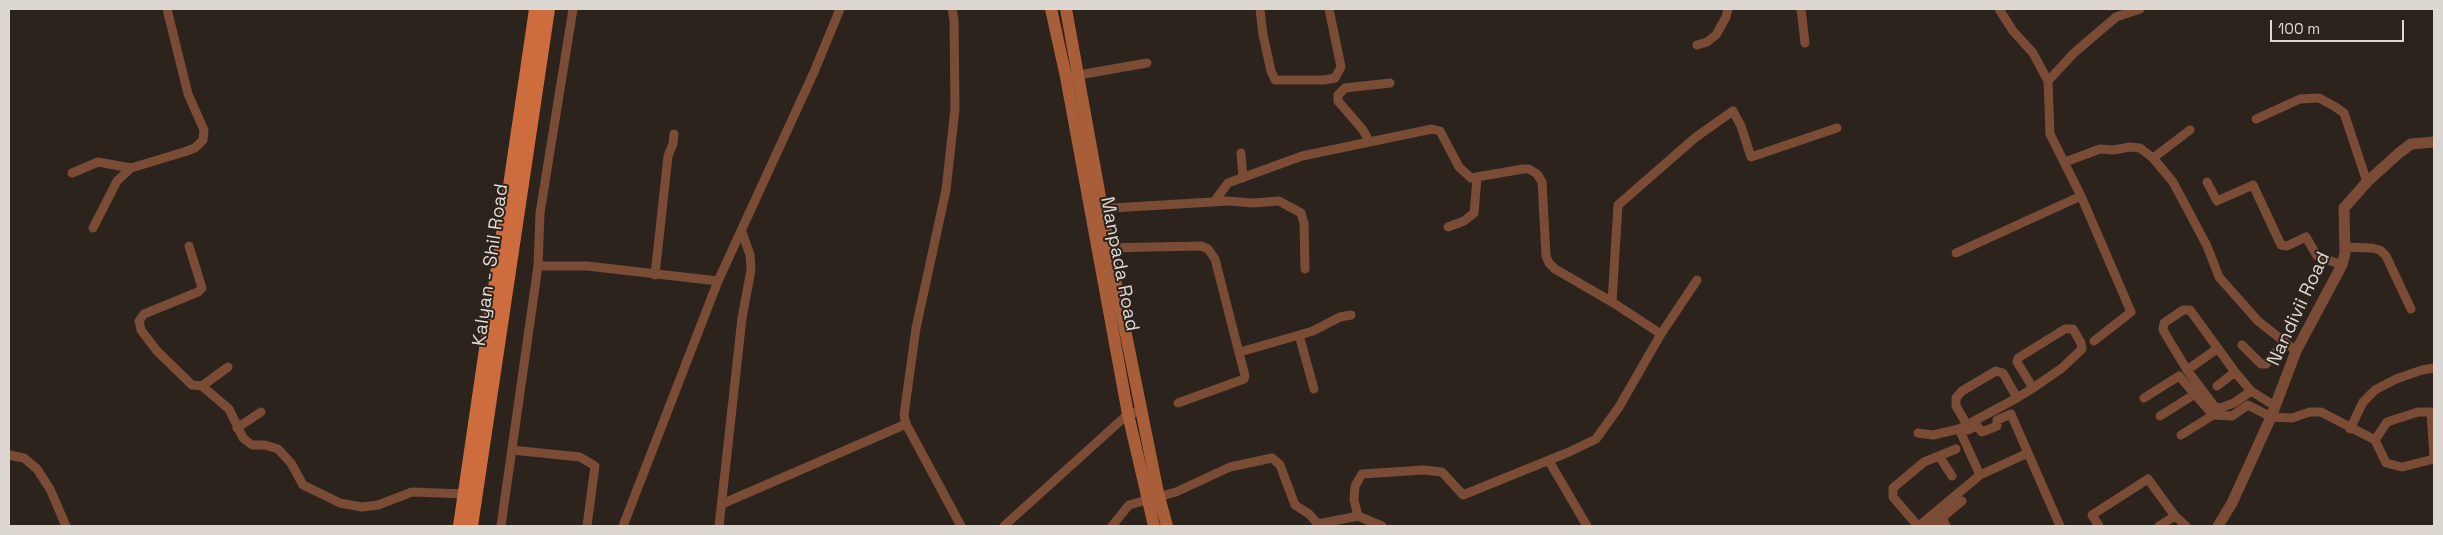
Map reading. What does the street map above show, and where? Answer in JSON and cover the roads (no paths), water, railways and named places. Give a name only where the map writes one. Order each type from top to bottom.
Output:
[{"type":"main road","name":"Kalyan - Shil Road","points":[[460,526],[536,9]]},
{"type":"main road","name":"Kalyan - Shil Road","points":[[471,526],[548,9]]},
{"type":"main road","name":"Manpada Road","points":[[1052,9],[1072,76],[1103,209],[1103,248],[1128,414],[1153,499],[1166,526]]},
{"type":"main road","name":"Manpada Road","points":[[1066,9],[1072,76],[1089,210],[1103,248],[1141,411],[1153,499],[1154,526]]},
{"type":"street","points":[[72,173],[98,162],[131,168],[195,148],[203,140],[204,130],[188,94],[167,9]]},
{"type":"street","points":[[503,526],[538,266],[540,213],[573,9]]},
{"type":"street","points":[[623,526],[718,281],[742,232],[840,9]]},
{"type":"street","points":[[952,9],[954,20],[955,109],[946,190],[916,328],[904,415],[906,424],[961,526]]},
{"type":"street","points":[[1260,9],[1263,35],[1275,80],[1324,80],[1335,78],[1341,67],[1328,9]]},
{"type":"street","points":[[1697,45],[1707,42],[1716,35],[1726,17],[1728,9]]},
{"type":"street","points":[[1801,9],[1805,43]]},
{"type":"street","points":[[2000,9],[2013,31],[2033,53],[2048,81],[2050,134],[2081,196],[2131,312],[2094,341]]},
{"type":"street","points":[[2048,81],[2061,65],[2116,17],[2140,9]]},
{"type":"street","points":[[1072,76],[1147,62]]},
{"type":"street","points":[[1369,141],[1338,101],[1338,95],[1344,88],[1390,83]]},
{"type":"street","points":[[2256,119],[2300,99],[2319,98],[2334,106],[2344,113],[2366,182]]},
{"type":"street","points":[[1612,302],[1618,204],[1696,137],[1733,111],[1741,126],[1751,157],[1837,128]]},
{"type":"street","points":[[1214,202],[1228,183],[1302,156],[1432,129],[1440,131],[1466,175],[1477,178],[1529,168],[1537,174],[1542,182],[1546,256],[1550,263],[1555,269],[1612,302],[1661,334]]},
{"type":"street","points":[[2153,158],[2190,130]]},
{"type":"street","points":[[654,275],[668,156],[673,144],[674,134]]},
{"type":"street","name":"Nandivii Road","points":[[2218,526],[2232,503],[2272,418],[2296,351],[2342,265],[2345,247],[2344,208],[2366,182],[2411,144],[2434,142]]},
{"type":"street","points":[[2065,162],[2100,149],[2113,150],[2130,146],[2140,148],[2153,158],[2173,182],[2207,246],[2219,277],[2258,321],[2296,351]]},
{"type":"street","points":[[1241,153],[1243,178]]},
{"type":"street","points":[[93,228],[118,181],[131,168]]},
{"type":"street","points":[[1448,227],[1464,221],[1474,213],[1477,178]]},
{"type":"street","points":[[2207,182],[2217,201],[2253,185],[2281,245],[2287,246],[2306,237],[2317,256],[2342,265]]},
{"type":"street","points":[[1956,253],[2081,196]]},
{"type":"street","points":[[1089,210],[1214,202],[1279,201],[1301,212],[1304,223],[1305,269]]},
{"type":"street","points":[[719,526],[742,318],[751,270],[750,255],[742,232]]},
{"type":"street","points":[[189,246],[202,288],[198,292],[144,314],[139,321],[140,330],[157,351],[192,385],[202,386],[229,409],[243,438],[252,445],[265,445],[278,449],[291,463],[303,485],[340,503],[362,507],[378,506],[412,492],[464,494]]},
{"type":"street","points":[[1103,248],[1201,246],[1208,248],[1215,259],[1240,352],[1245,374],[1244,379],[1178,403]]},
{"type":"street","points":[[2345,247],[2380,250],[2386,256],[2411,309]]},
{"type":"street","points":[[538,266],[587,266],[718,281]]},
{"type":"street","points":[[1358,516],[1354,500],[1355,486],[1362,474],[1424,470],[1442,472],[1463,494],[1548,461],[1596,439],[1605,428],[1661,334],[1697,280]]},
{"type":"street","points":[[2275,406],[2251,390],[2235,372],[2190,310],[2183,310],[2164,323],[2163,330],[2187,370],[2215,407],[2252,406],[2272,418],[2292,418],[2310,412],[2321,412],[2350,429],[2375,440],[2386,463],[2402,467],[2434,458],[2430,412],[2418,412],[2387,422],[2375,440]]},
{"type":"street","points":[[1240,352],[1313,331],[1340,317],[1351,315]]},
{"type":"street","points":[[1918,433],[1933,436],[1963,427],[2033,388],[2062,368],[2082,349],[2073,329],[2065,329],[2018,358],[2017,362],[2033,388]]},
{"type":"street","points":[[1299,335],[1314,389]]},
{"type":"street","points":[[2242,345],[2261,364],[2266,364],[2285,342]]},
{"type":"street","points":[[2187,370],[2217,348]]},
{"type":"street","points":[[202,386],[228,367]]},
{"type":"street","points":[[2350,429],[2363,402],[2374,390],[2422,370],[2434,368]]},
{"type":"street","points":[[1982,474],[1963,427],[1956,406],[1956,398],[1962,391],[1996,371],[2003,373],[2017,398]]},
{"type":"street","points":[[2217,386],[2235,372]]},
{"type":"street","points":[[2144,398],[2177,376],[2181,377],[2213,415]]},
{"type":"street","points":[[2181,435],[2213,415],[2227,417],[2251,390]]},
{"type":"street","points":[[2160,416],[2195,394]]},
{"type":"street","points":[[1004,526],[1128,414],[1141,411]]},
{"type":"street","points":[[237,428],[261,412]]},
{"type":"street","points":[[1982,474],[1966,435],[1967,431],[1977,426],[1981,432],[1998,426],[1997,420],[2012,414],[2060,526]]},
{"type":"street","points":[[722,504],[906,424]]},
{"type":"street","points":[[1956,449],[1924,462],[1892,491],[1893,497],[1918,526],[1942,518],[1982,474],[2028,453]]},
{"type":"street","points":[[512,450],[580,457],[595,466],[587,526]]},
{"type":"street","points":[[9,455],[24,458],[37,469],[50,489],[66,526]]},
{"type":"street","points":[[1939,456],[1952,476]]},
{"type":"street","points":[[1112,526],[1129,505],[1153,499],[1230,467],[1272,458],[1280,465],[1295,506],[1309,514],[1318,525],[1358,516],[1377,525]]},
{"type":"street","points":[[1548,461],[1587,526]]},
{"type":"street","points":[[2099,526],[2092,515],[2148,479],[2175,516],[2186,526]]},
{"type":"street","points":[[1932,526],[1962,501]]},
{"type":"street","points":[[2159,526],[2175,516]]}]
